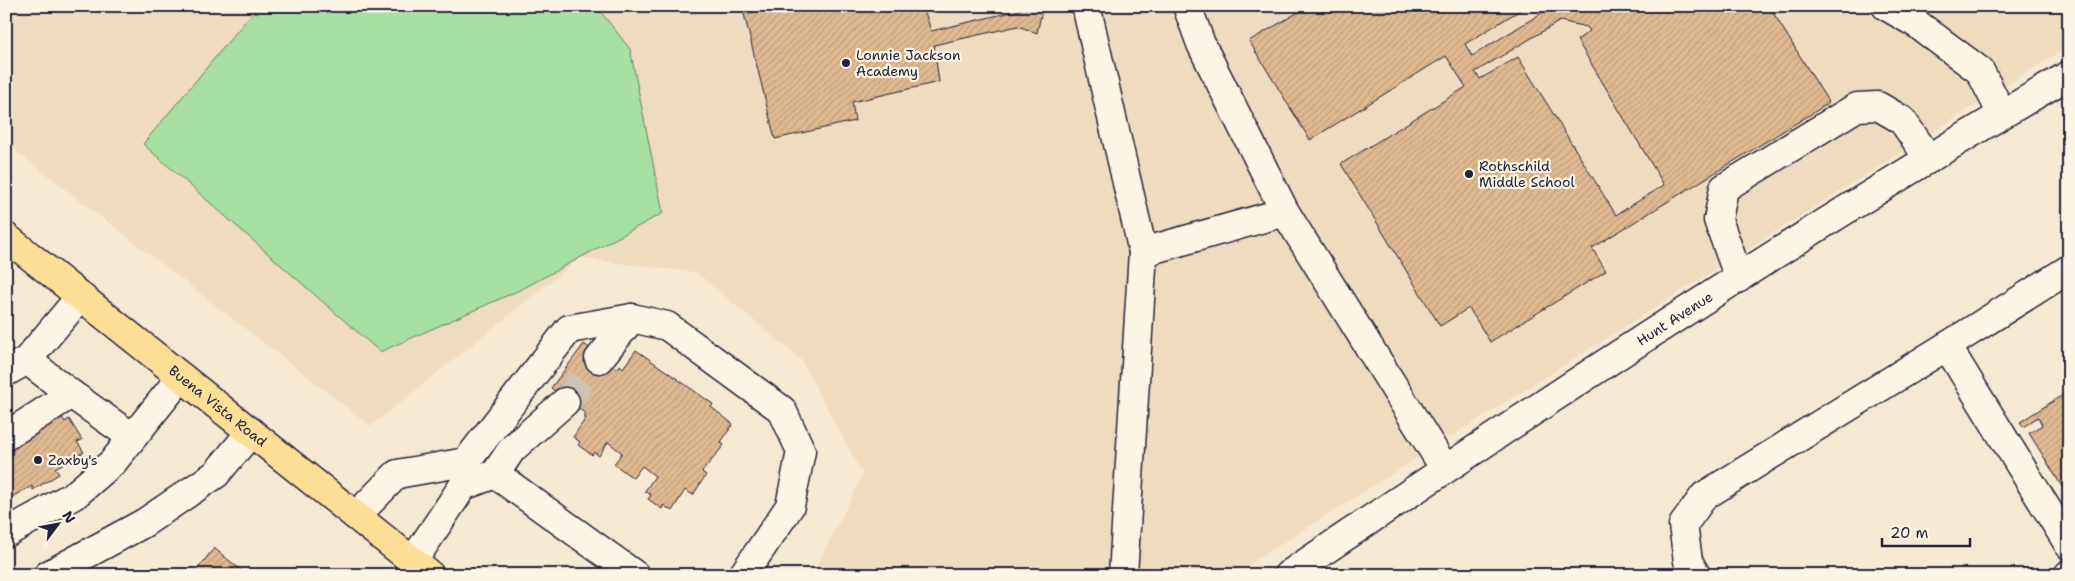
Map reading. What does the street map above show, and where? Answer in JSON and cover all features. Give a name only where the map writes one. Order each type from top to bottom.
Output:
[{"type":"main road","name":"Buena Vista Road","points":[[6,237],[422,568]]},
{"type":"street","points":[[1089,6],[1088,14],[1144,252],[1123,575]]},
{"type":"street","points":[[1187,6],[1200,44],[1285,212],[1445,469]]},
{"type":"street","points":[[1886,6],[1918,24],[1980,72],[2002,114]]},
{"type":"street","name":"Hunt Avenue","points":[[1288,575],[1445,469],[1739,278],[2002,114],[2069,75]]},
{"type":"street","points":[[1739,278],[1718,220],[1724,188],[1857,107],[1878,106],[1902,120],[1929,159]]},
{"type":"street","points":[[1144,252],[1285,212]]},
{"type":"street","points":[[1696,575],[1688,561],[1683,525],[1704,496],[2069,269]]},
{"type":"street","points":[[80,297],[17,366],[71,394],[132,437]]},
{"type":"street","points":[[599,360],[632,318]]},
{"type":"street","points":[[356,516],[397,474],[466,462],[569,329],[632,318],[666,326],[782,410],[801,451],[790,506],[743,575]]},
{"type":"street","points":[[1947,346],[2069,545]]},
{"type":"street","points":[[6,533],[76,494],[113,462],[181,377]]},
{"type":"street","points":[[6,436],[71,394]]},
{"type":"street","points":[[422,568],[464,486],[495,474],[512,449],[565,402]]},
{"type":"street","points":[[48,575],[144,523],[216,474],[251,432]]},
{"type":"street","points":[[495,474],[635,575]]},
{"type":"shaded area","points":[[6,6],[2069,6],[2069,46],[1232,575],[812,575],[863,475],[801,360],[697,273],[580,258],[371,426],[6,143]]},
{"type":"green space","points":[[258,6],[596,6],[630,49],[663,213],[522,289],[380,352],[143,144]]},
{"type":"building","name":"Lonnie Jackson Academy","points":[[778,6],[832,6],[834,13],[864,6],[923,6],[931,31],[1020,10],[1021,6],[1043,6],[1037,33],[1018,26],[934,45],[939,82],[852,102],[855,121],[775,139],[744,14]]},
{"type":"building","name":"Rothschild Middle School","points":[[1309,6],[1527,6],[1465,44],[1472,56],[1553,6],[1568,6],[1585,11],[1593,6],[1769,6],[1829,103],[1592,248],[1606,271],[1490,342],[1469,308],[1440,326],[1341,164],[1466,87],[1446,56],[1310,140],[1249,41]],"holes":[[[1560,21],[1587,27],[1590,31],[1577,40],[1664,185],[1616,215],[1518,57],[1480,79],[1475,72]]]},
{"type":"building","points":[[584,344],[617,369],[620,365],[623,368],[636,350],[713,404],[711,407],[733,424],[721,442],[724,445],[702,472],[706,475],[693,495],[685,490],[672,511],[663,505],[662,509],[648,499],[651,495],[645,491],[655,476],[642,466],[633,478],[614,464],[622,453],[608,442],[599,456],[594,452],[592,455],[578,445],[580,442],[573,437],[586,418],[584,417],[586,414],[551,388]]},
{"type":"building","points":[[2069,391],[2069,498],[2029,433],[2042,425],[2038,417],[2023,427],[2020,422]]},
{"type":"building","name":"Zaxby's","points":[[60,414],[65,422],[69,419],[82,440],[77,442],[84,452],[55,468],[59,474],[33,490],[32,486],[6,500],[6,444]]},
{"type":"building","points":[[214,548],[247,575],[193,575]]},
{"type":"tunnel","points":[[565,402],[599,359]]},
{"type":"place","name":"Lonnie Jackson Academy","points":[[846,63]]},
{"type":"place","name":"Rothschild Middle School","points":[[1469,174]]},
{"type":"place","name":"Zaxby's","points":[[38,460]]}]
